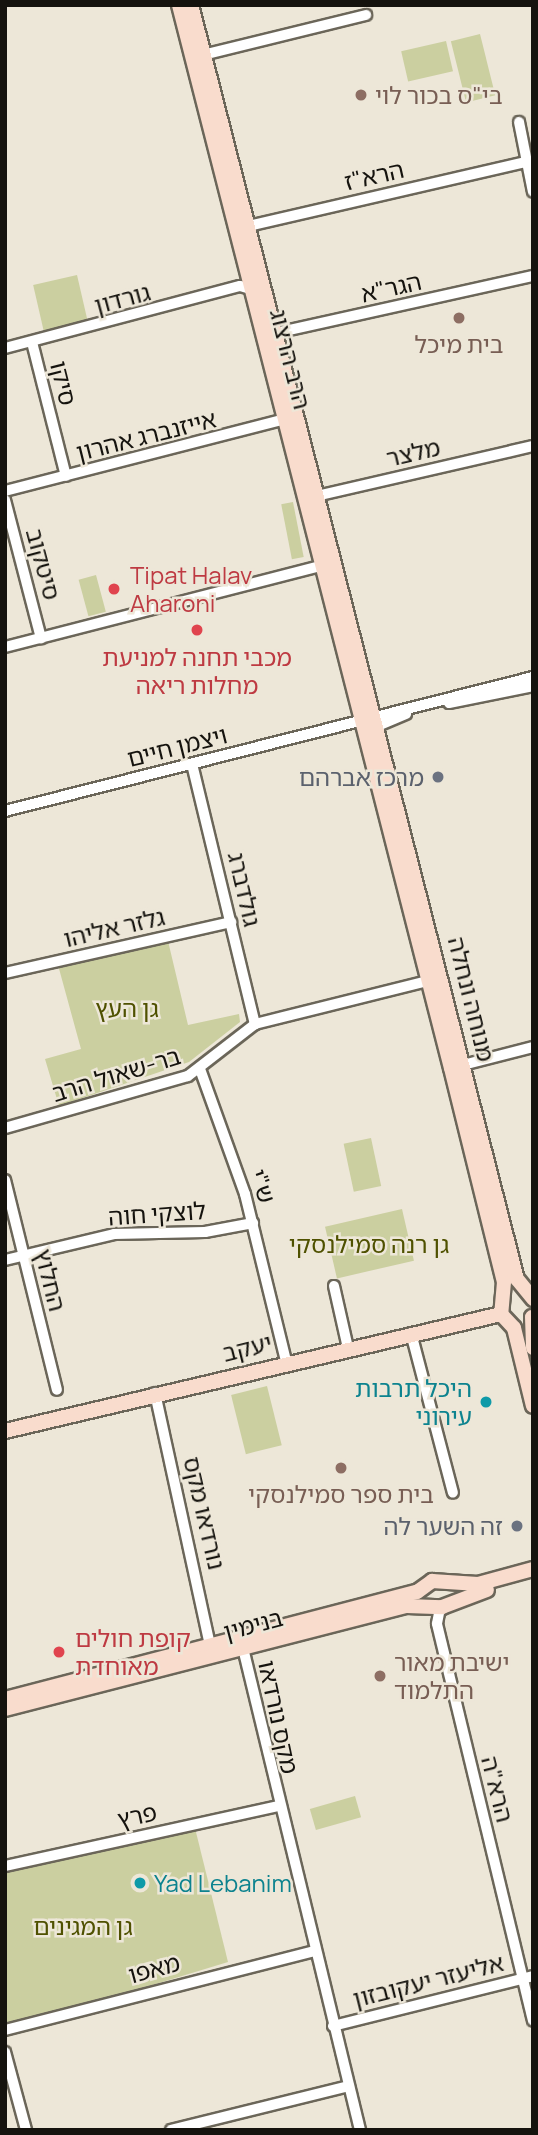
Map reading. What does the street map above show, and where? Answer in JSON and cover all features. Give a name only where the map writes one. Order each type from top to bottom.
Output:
[{"type":"street","name":"הרב הרצוג","points":[[179,5],[242,232],[275,336],[288,418]]},
{"type":"street","name":"הרב הרצוג","points":[[191,5],[242,232],[248,285],[376,724]]},
{"type":"street","points":[[204,55],[366,15]]},
{"type":"street","points":[[519,122],[533,192]]},
{"type":"street","name":"הרא\"ז","points":[[242,232],[526,162]]},
{"type":"street","name":"הגר\"א","points":[[275,336],[533,276]]},
{"type":"street","points":[[248,285],[265,300]]},
{"type":"street","name":"גורדון","points":[[5,348],[248,285]]},
{"type":"street","points":[[261,328],[275,336]]},
{"type":"street","name":"סיקו","points":[[32,342],[66,475]]},
{"type":"street","name":"אייזנברג אהרון","points":[[5,491],[288,418]]},
{"type":"street","name":"מלצר","points":[[309,497],[533,446]]},
{"type":"street","name":"הרב הרצוג","points":[[309,497],[319,572],[360,723]]},
{"type":"street","name":"סיטקוב","points":[[5,500],[41,638]]},
{"type":"street","points":[[5,648],[319,572],[330,560]]},
{"type":"street","points":[[427,706],[533,677]]},
{"type":"street","points":[[427,706],[533,686]]},
{"type":"street","name":"ויצמן חיים","points":[[5,811],[360,723],[376,724],[427,706]]},
{"type":"street","name":"מנוחה ונחלה","points":[[360,723],[429,983],[458,1066],[529,1295]]},
{"type":"street","name":"מנוחה ונחלה","points":[[376,724],[441,970],[505,1318]]},
{"type":"street","name":"גולדברג","points":[[192,764],[255,1024]]},
{"type":"street","name":"גלזר אליהו","points":[[5,973],[231,922]]},
{"type":"street","points":[[429,983],[441,970]]},
{"type":"street","name":"בר-שאול הרב","points":[[5,1128],[200,1069],[255,1024],[429,983]]},
{"type":"street","points":[[458,1066],[533,1047]]},
{"type":"street","name":"ש\"י","points":[[200,1069],[253,1223],[286,1361]]},
{"type":"street","name":"החלוץ","points":[[5,1180],[57,1390]]},
{"type":"street","name":"לוצקי חוה","points":[[5,1260],[114,1234],[205,1232],[253,1223]]},
{"type":"street","points":[[334,1286],[348,1348]]},
{"type":"street","points":[[503,1297],[529,1295]]},
{"type":"street","points":[[532,1316],[533,1348]]},
{"type":"street","name":"יעקב","points":[[5,1431],[286,1361],[411,1333],[532,1316]]},
{"type":"street","points":[[505,1318],[533,1406]]},
{"type":"street","points":[[411,1333],[453,1493]]},
{"type":"street","name":"נורדאו מקס","points":[[155,1393],[215,1643]]},
{"type":"street","points":[[440,1605],[444,1582],[478,1584],[533,1569]]},
{"type":"street","name":"בנימין","points":[[6,1702],[215,1643],[242,1644],[407,1606],[440,1605],[533,1578]]},
{"type":"street","name":"בנימין","points":[[6,1702],[203,1661],[242,1644],[444,1582]]},
{"type":"street","points":[[426,1586],[440,1605]]},
{"type":"street","name":"הרא\"ה","points":[[440,1605],[437,1624],[533,2021]]},
{"type":"street","points":[[203,1661],[215,1643]]},
{"type":"street","name":"מקס נורדאו","points":[[242,1644],[277,1807]]},
{"type":"street","points":[[277,1807],[360,2130]]},
{"type":"street","name":"פרץ","points":[[5,1866],[277,1807]]},
{"type":"street","name":"מאפו","points":[[5,2030],[314,1951]]},
{"type":"street","name":"אליעזר יעקובזון","points":[[333,2026],[533,1976]]},
{"type":"street","points":[[5,2052],[26,2130]]},
{"type":"street","points":[[171,2130],[349,2086]]},
{"type":"green space","points":[[480,34],[495,95],[466,102],[451,41]]},
{"type":"green space","points":[[446,41],[453,71],[408,82],[401,51]]},
{"type":"green space","points":[[77,275],[88,322],[44,332],[33,285]]},
{"type":"green space","points":[[293,502],[304,557],[292,559],[281,504]]},
{"type":"green space","points":[[96,575],[106,612],[88,616],[79,580]]},
{"type":"green space","name":"גן העץ","points":[[168,941],[188,1025],[239,1014],[240,1022],[189,1062],[59,1106],[45,1059],[81,1049],[58,965]]},
{"type":"green space","points":[[371,1138],[381,1186],[354,1192],[344,1144]]},
{"type":"green space","name":"גן רנה סמילנסקי","points":[[402,1209],[414,1261],[337,1278],[325,1227]]},
{"type":"green space","points":[[267,1386],[282,1445],[246,1454],[231,1395]]},
{"type":"green space","points":[[355,1796],[361,1817],[316,1830],[310,1809]]},
{"type":"green space","name":"גן המגינים","points":[[194,1824],[228,1962],[5,2030],[5,1866]]},
{"type":"place","name":"בי\"ס בכור לוי","points":[[361,95]]},
{"type":"place","name":"בית מיכל","points":[[459,318]]},
{"type":"place","name":"Tipat Halav Aharoni","points":[[114,589]]},
{"type":"place","name":"מכבי תחנה למניעת מחלות ריאה","points":[[197,630]]},
{"type":"place","name":"מרכז אברהם","points":[[438,777]]},
{"type":"place","name":"היכל תרבות עירוני","points":[[486,1402]]},
{"type":"place","name":"בית ספר סמילנסקי","points":[[341,1468]]},
{"type":"place","name":"זה השער לה","points":[[517,1526]]},
{"type":"place","name":"קופת חולים מאוחדת","points":[[59,1652]]},
{"type":"place","name":"ישיבת מאור התלמוד","points":[[380,1676]]},
{"type":"place","name":"Yad Lebanim","points":[[140,1883]]}]
